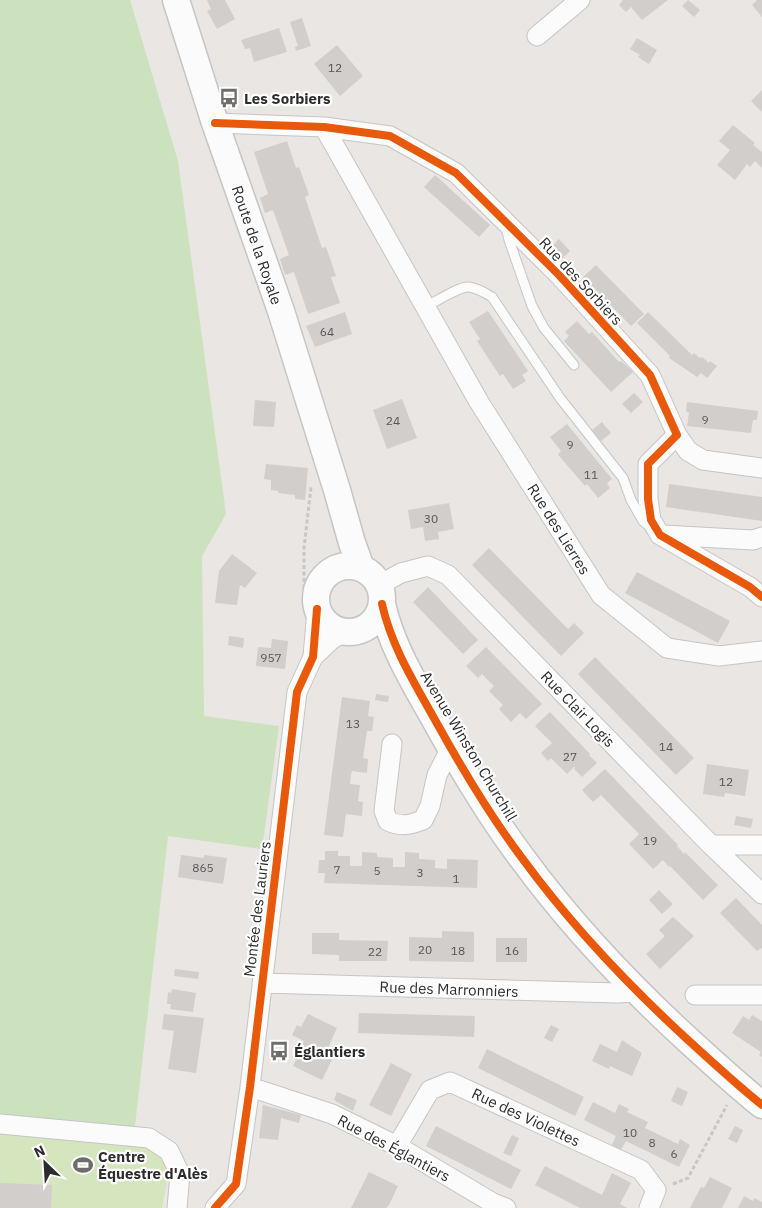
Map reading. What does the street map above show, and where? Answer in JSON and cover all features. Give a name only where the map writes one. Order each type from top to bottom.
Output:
[{"type":"main road","name":"Route de la Royale","points":[[176,0],[215,123],[280,311],[352,543],[374,585]]},
{"type":"main road","name":"Route de la Royale","points":[[329,572],[333,555],[337,490]]},
{"type":"main road","points":[[352,631],[375,620],[374,585],[339,567],[329,572],[322,579],[315,599],[310,603],[327,624],[335,630],[352,631],[396,650]]},
{"type":"main road","name":"Avenue Winston Churchill","points":[[374,585],[396,650],[450,748],[483,802],[521,858],[594,948],[637,992],[762,1105]]},
{"type":"street","points":[[537,36],[580,0]]},
{"type":"street","name":"Rue des Sorbiers","points":[[215,123],[324,126],[390,136],[456,173],[559,276],[650,375],[677,435],[688,451],[703,460],[762,468]]},
{"type":"street","name":"Rue des Lierres","points":[[324,126],[478,402],[601,595],[667,648],[719,656],[762,651]]},
{"type":"street","points":[[677,435],[648,464],[648,499],[651,520],[660,535],[750,587],[762,598]]},
{"type":"street","points":[[660,535],[753,540],[762,537]]},
{"type":"street","name":"Rue Clair Logis","points":[[374,585],[401,573],[428,566],[448,575],[711,845],[762,894]]},
{"type":"street","name":"Montée des Lauriers","points":[[310,603],[313,657]]},
{"type":"street","name":"Montée des Lauriers","points":[[215,1208],[236,1184],[250,1087],[297,692],[313,657],[331,640],[352,631]]},
{"type":"street","points":[[392,744],[384,810],[388,821],[397,825],[411,825],[423,820],[430,806],[437,775],[450,748]]},
{"type":"street","points":[[711,845],[762,844]]},
{"type":"street","name":"Rue des Marronniers","points":[[262,983],[637,992]]},
{"type":"street","points":[[695,995],[762,995]]},
{"type":"street","name":"Rue des Violettes","points":[[397,1146],[430,1090],[450,1082],[641,1170],[656,1190]]},
{"type":"street","name":"Rue des Églantiers","points":[[250,1087],[332,1114],[397,1146],[493,1203],[506,1208]]},
{"type":"street","points":[[0,1124],[149,1138],[169,1151],[180,1174],[177,1208]]},
{"type":"street","points":[[649,1208],[656,1190]]},
{"type":"lane","points":[[505,222],[509,240],[532,306],[544,328],[574,366]]},
{"type":"lane","points":[[425,307],[468,287],[482,291],[492,297],[560,398],[623,478],[631,500],[643,521],[660,535]]},
{"type":"path","points":[[310,603],[304,548],[312,480]]},
{"type":"path","points":[[656,1190],[688,1178],[738,1085]]},
{"type":"green space","points":[[0,0],[130,0],[178,161],[226,514],[202,556],[204,716],[279,726],[262,849],[168,836],[133,1143],[0,1131]]},
{"type":"green space","name":"Centre Équestre d'Alès","points":[[0,1131],[154,1145],[165,1162],[168,1175],[162,1208],[0,1208]]},
{"type":"building","points":[[207,0],[225,0],[235,19],[217,29],[207,11],[211,9]]},
{"type":"building","points":[[623,0],[668,0],[642,20],[631,7],[626,12],[619,5]]},
{"type":"building","points":[[688,0],[700,10],[694,17],[682,6]]},
{"type":"building","points":[[757,0],[762,0],[762,17],[752,5]]},
{"type":"building","points":[[302,18],[311,46],[296,51],[295,47],[298,46],[290,22]]},
{"type":"building","points":[[279,28],[287,52],[254,62],[250,48],[245,49],[241,40]]},
{"type":"building","points":[[637,38],[657,50],[649,64],[630,49]]},
{"type":"building","points":[[337,45],[363,76],[340,96],[314,64]]},
{"type":"building","points":[[762,90],[762,112],[751,101]]},
{"type":"building","points":[[733,125],[755,143],[753,145],[762,152],[762,168],[755,161],[750,167],[747,164],[735,180],[717,165],[730,150],[719,141]]},
{"type":"building","points":[[287,141],[296,168],[299,167],[309,195],[305,197],[322,248],[326,247],[336,276],[331,277],[340,303],[308,314],[294,272],[285,275],[280,259],[289,255],[273,210],[265,213],[260,198],[268,194],[254,152]]},
{"type":"building","points":[[435,175],[490,225],[479,237],[424,187]]},
{"type":"building","points":[[559,239],[570,251],[560,261],[548,250]]},
{"type":"building","points":[[596,265],[644,314],[631,326],[583,277]]},
{"type":"building","points":[[488,311],[528,371],[522,375],[526,381],[513,389],[503,374],[500,376],[477,341],[480,339],[469,322]]},
{"type":"building","points":[[345,312],[352,334],[315,347],[306,326]]},
{"type":"building","points":[[648,312],[692,355],[694,353],[717,366],[707,378],[701,373],[697,377],[669,358],[670,356],[637,323]]},
{"type":"building","points":[[577,321],[589,334],[592,332],[619,362],[621,361],[633,372],[611,392],[564,341],[569,336],[565,332]]},
{"type":"building","points":[[634,393],[643,402],[631,413],[622,404]]},
{"type":"building","points":[[402,399],[417,438],[387,449],[373,410]]},
{"type":"building","points":[[255,400],[276,402],[274,427],[253,426]]},
{"type":"building","points":[[687,402],[758,411],[757,420],[753,420],[751,433],[687,426],[689,412],[686,412]]},
{"type":"building","points":[[602,422],[611,433],[601,441],[592,430]]},
{"type":"building","points":[[567,424],[612,479],[607,483],[610,488],[598,498],[560,457],[558,454],[561,451],[550,437]]},
{"type":"building","points":[[266,464],[308,468],[305,500],[295,499],[295,495],[278,493],[278,491],[271,490],[271,480],[264,479]]},
{"type":"building","points":[[669,484],[762,497],[762,521],[666,507]]},
{"type":"building","points":[[449,503],[454,529],[438,532],[439,539],[425,541],[423,527],[411,529],[408,510]]},
{"type":"building","points":[[489,548],[568,629],[574,623],[584,633],[561,656],[472,565]]},
{"type":"building","points":[[232,554],[257,573],[245,588],[240,585],[237,605],[215,603],[219,571]]},
{"type":"building","points":[[637,572],[730,621],[718,643],[625,593]]},
{"type":"building","points":[[428,587],[478,640],[463,654],[413,602]]},
{"type":"building","points":[[229,636],[244,638],[243,648],[228,645]]},
{"type":"building","points":[[272,639],[288,641],[285,669],[256,666],[258,647],[271,648]]},
{"type":"building","points":[[486,647],[542,704],[526,719],[520,713],[511,722],[499,709],[503,705],[489,691],[494,686],[482,674],[478,678],[466,666]]},
{"type":"building","points":[[595,657],[694,758],[676,775],[578,674]]},
{"type":"building","points":[[376,694],[389,696],[388,702],[375,700]]},
{"type":"building","points":[[342,697],[370,701],[368,716],[374,717],[372,731],[367,731],[363,758],[368,759],[367,773],[352,771],[351,775],[350,784],[360,785],[358,801],[363,802],[362,816],[346,814],[343,837],[324,835]]},
{"type":"building","points":[[550,712],[597,763],[582,777],[574,767],[567,774],[551,758],[548,761],[541,753],[552,743],[535,726]]},
{"type":"building","points":[[707,764],[749,770],[745,796],[725,793],[724,797],[703,794]]},
{"type":"building","points":[[605,769],[678,845],[684,854],[685,852],[718,885],[703,900],[663,860],[653,869],[629,844],[639,834],[601,795],[593,802],[582,790]]},
{"type":"building","points":[[736,816],[753,819],[751,828],[734,825]]},
{"type":"building","points":[[325,851],[338,851],[338,856],[350,856],[350,866],[362,866],[362,852],[377,853],[377,857],[393,858],[393,867],[405,867],[405,852],[419,853],[419,859],[435,860],[435,868],[447,869],[447,859],[478,860],[477,888],[324,883],[325,873],[318,873],[319,860],[325,860]]},
{"type":"building","points":[[181,855],[227,858],[223,884],[178,877]]},
{"type":"building","points":[[659,890],[673,904],[662,914],[649,900]]},
{"type":"building","points":[[736,898],[762,925],[762,949],[757,951],[720,913]]},
{"type":"building","points":[[673,917],[694,936],[660,969],[646,954],[665,936],[659,930]]},
{"type":"building","points":[[442,931],[474,932],[474,962],[409,961],[409,937],[442,938]]},
{"type":"building","points":[[312,933],[339,933],[339,940],[388,941],[387,961],[339,961],[339,955],[312,954]]},
{"type":"building","points":[[496,938],[527,938],[527,962],[496,962]]},
{"type":"building","points":[[175,969],[199,972],[198,979],[174,976]]},
{"type":"building","points":[[172,989],[196,993],[193,1012],[170,1009],[171,1004],[167,1004],[168,992],[171,993]]},
{"type":"building","points":[[359,1013],[475,1016],[474,1037],[358,1033]]},
{"type":"building","points":[[164,1014],[204,1018],[196,1073],[168,1069],[174,1031],[162,1029]]},
{"type":"building","points":[[308,1014],[337,1028],[326,1052],[334,1056],[322,1080],[293,1066],[304,1041],[292,1035],[297,1025],[301,1027]]},
{"type":"building","points":[[752,1015],[762,1021],[762,1057],[759,1055],[761,1052],[732,1033],[743,1016],[749,1020]]},
{"type":"building","points":[[551,1025],[559,1029],[552,1042],[544,1038]]},
{"type":"building","points":[[622,1040],[642,1053],[632,1076],[610,1066],[609,1069],[592,1061],[600,1044],[617,1052]]},
{"type":"building","points":[[487,1049],[584,1097],[575,1116],[478,1068]]},
{"type":"building","points":[[391,1063],[412,1074],[391,1116],[369,1105]]},
{"type":"building","points":[[677,1087],[688,1092],[682,1106],[671,1101]]},
{"type":"building","points":[[337,1092],[357,1100],[353,1111],[334,1100]]},
{"type":"building","points":[[593,1102],[615,1113],[619,1104],[629,1109],[627,1112],[648,1122],[645,1128],[678,1144],[680,1139],[690,1145],[679,1167],[626,1141],[621,1150],[612,1145],[616,1136],[584,1120]]},
{"type":"building","points":[[263,1105],[301,1115],[299,1123],[281,1118],[278,1140],[259,1138]]},
{"type":"building","points":[[436,1126],[521,1170],[511,1189],[426,1146]]},
{"type":"building","points":[[735,1126],[743,1130],[737,1143],[728,1139]]},
{"type":"building","points":[[512,1135],[519,1138],[511,1156],[503,1153]]},
{"type":"building","points":[[545,1166],[602,1195],[612,1173],[631,1183],[620,1204],[627,1208],[580,1208],[535,1185]]},
{"type":"building","points":[[369,1172],[398,1186],[389,1205],[386,1208],[351,1208]]},
{"type":"building","points":[[710,1177],[732,1188],[722,1208],[690,1208],[701,1187],[704,1188]]},
{"type":"building","points":[[0,1183],[52,1185],[51,1208],[0,1208]]},
{"type":"building","points":[[744,1196],[753,1201],[754,1198],[762,1202],[762,1208],[738,1208]]},
{"type":"cycle path","points":[[215,123],[324,127],[390,136],[456,173],[559,275],[650,375],[677,435],[648,464],[648,499],[651,520],[660,535],[750,587],[762,597]]},
{"type":"cycle path","points":[[382,604],[386,621],[399,652],[448,744],[489,810],[541,883],[600,953],[643,997],[733,1081],[762,1105]]},
{"type":"cycle path","points":[[215,1208],[236,1184],[250,1087],[297,692],[313,657],[317,609]]},
{"type":"place","name":"Les Sorbiers","points":[[229,98]]},
{"type":"place","name":"Églantiers","points":[[279,1051]]},
{"type":"place","name":"Centre Équestre d'Alès","points":[[83,1165]]}]
